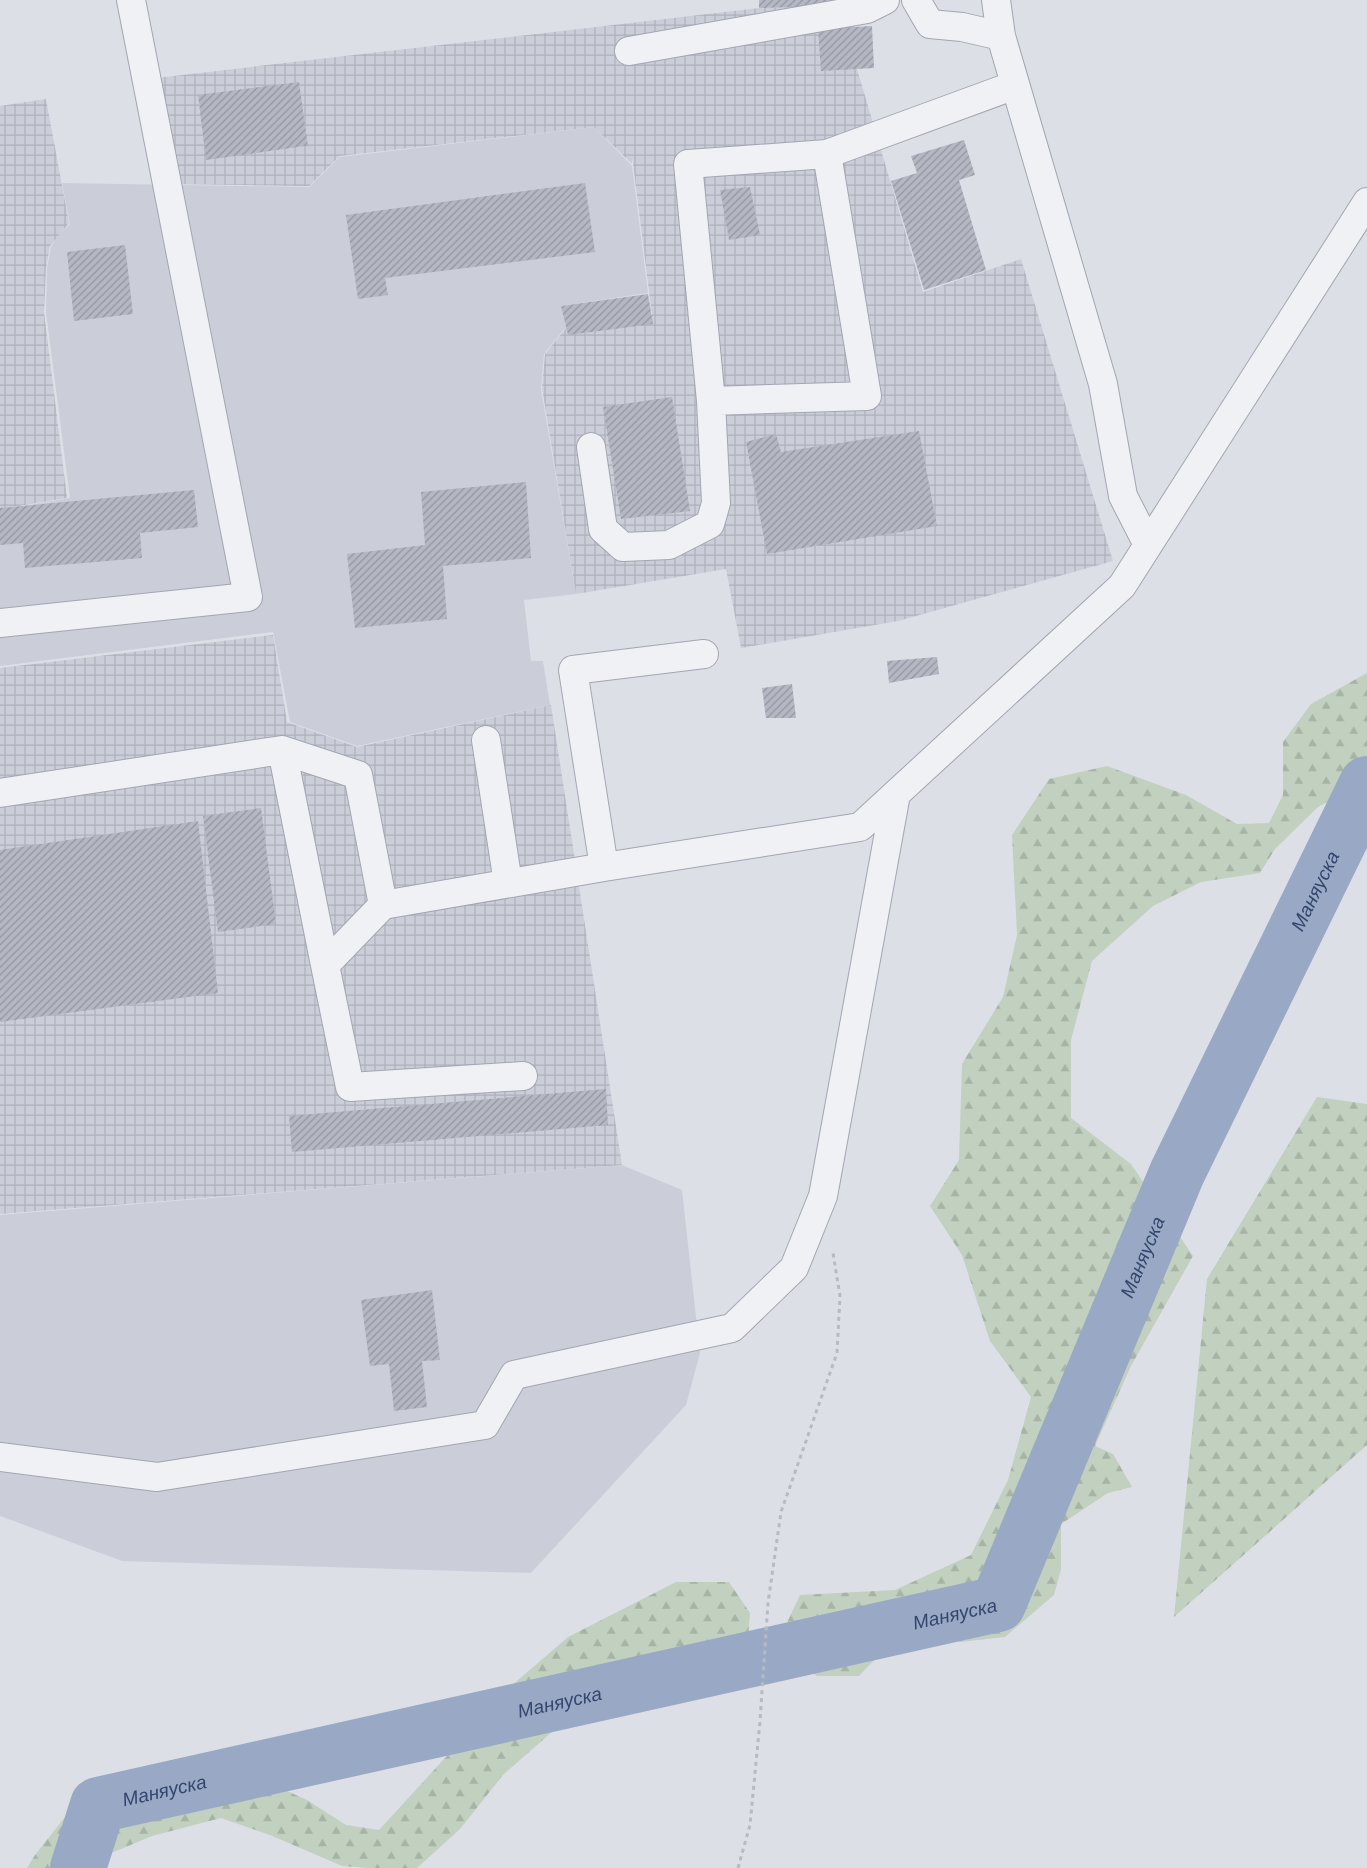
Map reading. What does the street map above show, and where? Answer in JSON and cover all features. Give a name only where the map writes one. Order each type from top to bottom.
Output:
[{"type":"lane","points":[[0,623],[248,597],[131,0]]},
{"type":"lane","points":[[629,51],[867,9],[885,0]]},
{"type":"lane","points":[[916,0],[930,24],[962,27],[1001,36]]},
{"type":"lane","points":[[996,0],[1001,36],[1103,384],[1123,496],[1148,545]]},
{"type":"lane","points":[[591,447],[603,529],[623,547],[668,545],[710,524],[716,503],[711,401],[688,164],[827,154],[1015,85]]},
{"type":"lane","points":[[711,401],[866,396],[827,154]]},
{"type":"lane","points":[[325,965],[383,905],[604,866],[860,827],[1122,586],[1367,202]]},
{"type":"lane","points":[[604,866],[573,670],[704,654]]},
{"type":"lane","points":[[486,740],[508,883]]},
{"type":"lane","points":[[0,793],[282,750],[358,775],[383,905]]},
{"type":"lane","points":[[282,750],[350,1087],[523,1076]]},
{"type":"lane","points":[[0,1457],[157,1476],[485,1425],[514,1375],[732,1328],[794,1268],[824,1196],[896,794]]},
{"type":"path","points":[[738,1868],[750,1825],[760,1721],[768,1603],[781,1512],[837,1354],[840,1296],[833,1250]]},
{"type":"shaded area","points":[[853,0],[857,69],[923,292],[1021,259],[1113,561],[898,621],[741,648],[726,569],[576,594],[542,388],[545,354],[566,328],[652,315],[632,156],[632,164],[594,127],[340,156],[309,186],[176,184],[156,78],[759,8],[839,6]]},
{"type":"shaded area","points":[[46,99],[69,223],[50,246],[46,268],[44,312],[67,498],[0,509],[0,106]]},
{"type":"shaded area","points":[[594,127],[632,166],[648,293],[561,306],[566,327],[544,354],[541,389],[576,594],[524,600],[531,661],[543,661],[550,705],[357,746],[290,722],[273,632],[0,666],[0,510],[70,498],[46,312],[47,268],[51,247],[58,235],[70,224],[62,183],[309,187],[340,157]]},
{"type":"shaded area","points":[[273,635],[287,722],[357,747],[551,705],[622,1165],[0,1214],[0,668]]},
{"type":"shaded area","points":[[622,1165],[682,1190],[700,1353],[686,1405],[531,1573],[122,1561],[0,1516],[0,1215]]},
{"type":"green space","points":[[1367,673],[1367,780],[1318,807],[1275,849],[1260,873],[1201,882],[1153,906],[1092,961],[1071,1040],[1071,1118],[1131,1164],[1193,1256],[1131,1366],[1095,1446],[1113,1454],[1132,1487],[1108,1493],[1061,1524],[1061,1569],[1054,1595],[1005,1637],[961,1642],[910,1635],[883,1651],[859,1676],[817,1676],[797,1663],[785,1641],[784,1629],[800,1595],[895,1590],[971,1555],[1008,1480],[1031,1397],[990,1341],[962,1255],[930,1206],[959,1160],[962,1064],[1003,997],[1017,935],[1012,835],[1049,779],[1107,766],[1186,795],[1237,824],[1269,823],[1283,795],[1283,742],[1311,704]]},
{"type":"green space","points":[[1317,1097],[1367,1104],[1367,1445],[1174,1617],[1207,1279]]},
{"type":"green space","points":[[676,1582],[729,1582],[750,1613],[745,1676],[735,1687],[714,1687],[670,1660],[634,1660],[503,1775],[460,1829],[417,1868],[342,1866],[270,1835],[221,1818],[152,1836],[97,1859],[94,1868],[27,1868],[80,1798],[152,1773],[219,1760],[307,1800],[346,1825],[379,1830],[510,1687],[568,1637]]},
{"type":"building","points":[[759,0],[839,0],[839,6],[759,8]]},
{"type":"building","points":[[872,26],[874,68],[821,71],[818,29]]},
{"type":"building","points":[[299,82],[308,147],[206,160],[198,95]]},
{"type":"building","points":[[964,140],[975,175],[959,180],[986,270],[924,290],[891,181],[917,173],[911,156]]},
{"type":"building","points":[[585,183],[595,252],[385,278],[388,295],[358,299],[346,215]]},
{"type":"building","points":[[750,187],[760,235],[729,240],[720,190]]},
{"type":"building","points":[[125,245],[133,314],[74,321],[67,252]]},
{"type":"building","points":[[648,294],[653,324],[568,335],[561,306]]},
{"type":"building","points":[[672,397],[690,511],[621,519],[603,407]]},
{"type":"building","points":[[919,431],[937,526],[767,554],[746,442],[776,434],[781,452]]},
{"type":"building","points":[[526,482],[531,558],[443,566],[447,619],[355,628],[347,554],[425,545],[421,492]]},
{"type":"building","points":[[194,490],[198,527],[140,533],[142,558],[25,568],[23,543],[0,545],[0,508]]},
{"type":"building","points":[[937,657],[939,674],[889,683],[887,661]]},
{"type":"building","points":[[792,684],[796,718],[766,718],[762,688]]},
{"type":"building","points":[[261,808],[276,924],[218,932],[203,816]]},
{"type":"building","points":[[198,821],[218,993],[0,1022],[0,850]]},
{"type":"building","points":[[606,1089],[608,1125],[292,1152],[289,1116]]},
{"type":"building","points":[[432,1290],[440,1360],[422,1361],[427,1407],[394,1411],[389,1364],[370,1366],[361,1300]]},
{"type":"waterway","name":"Маняуска","points":[[78,1868],[98,1805],[998,1604],[1177,1173],[1367,784]]}]
